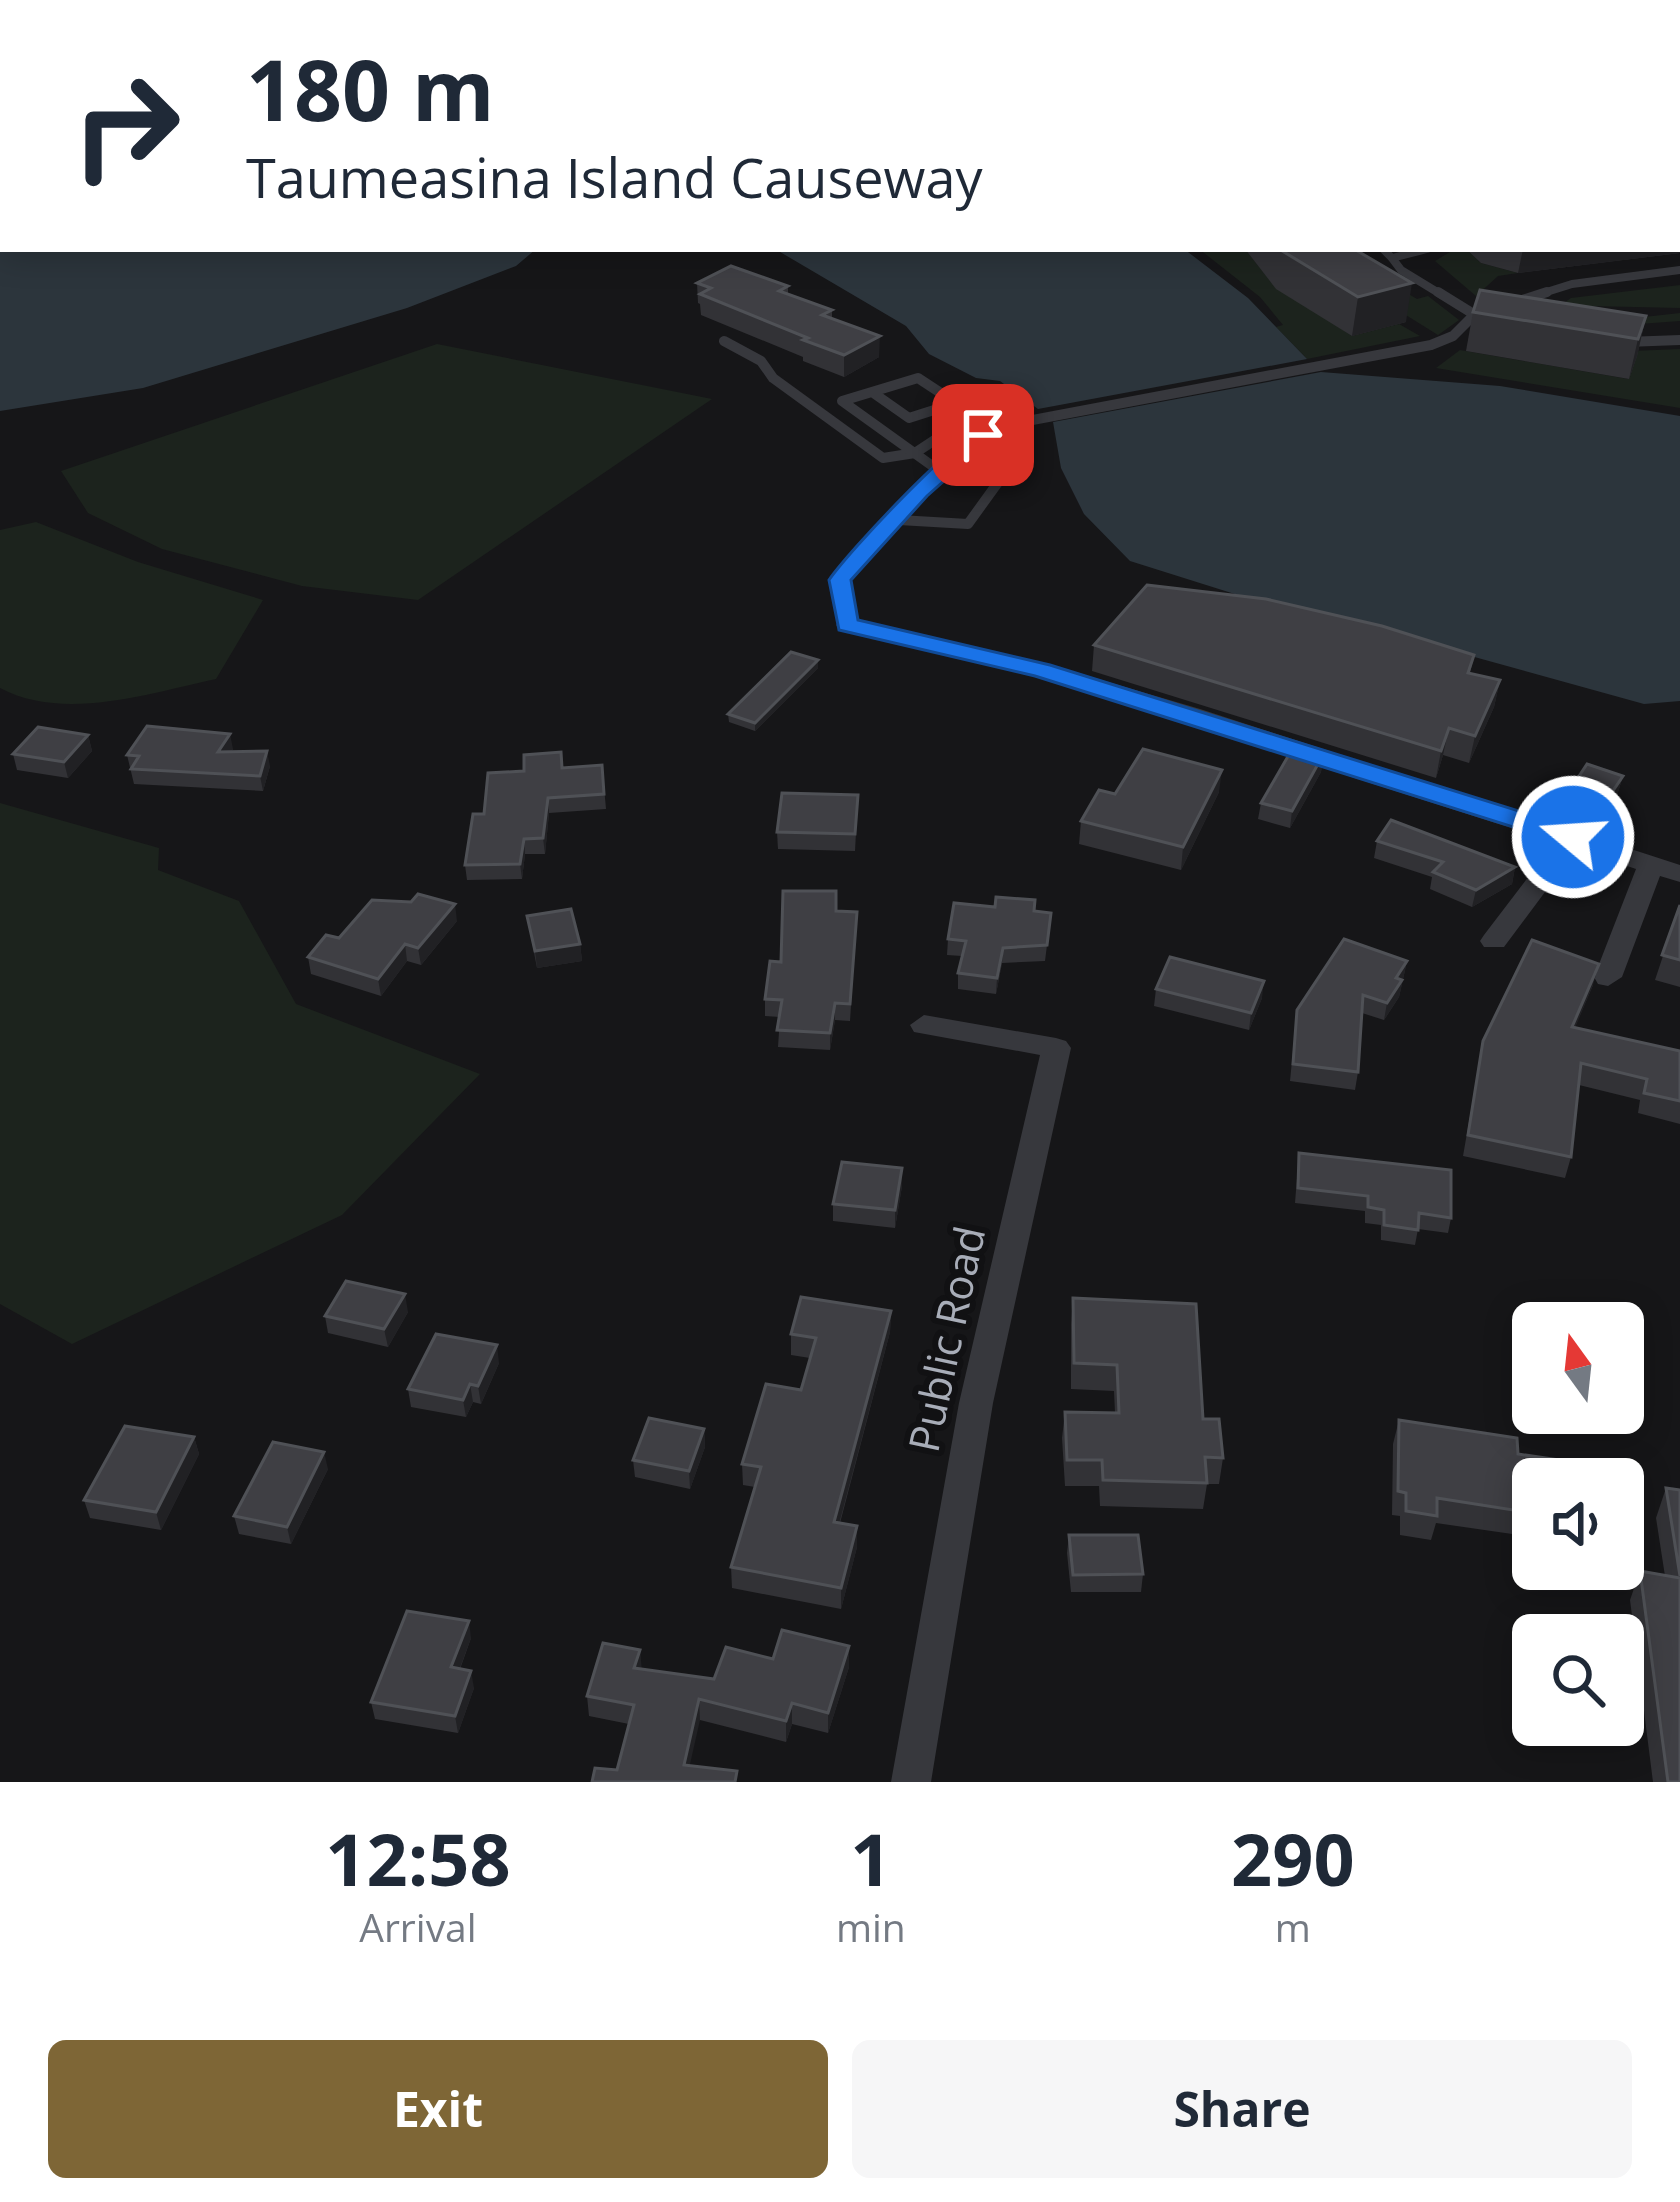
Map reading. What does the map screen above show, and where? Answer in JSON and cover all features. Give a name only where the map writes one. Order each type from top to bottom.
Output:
[{"type":"street","points":[[848,625],[1042,670],[1680,874]]},
{"type":"street","points":[[1494,941],[1573,837]]},
{"type":"street","points":[[1608,977],[1651,865]]},
{"type":"street","name":"Public Road","points":[[911,1782],[976,1403],[1056,1048],[924,1025]]},
{"type":"lane","points":[[1386,252],[1401,270],[1472,317],[1497,320]]},
{"type":"lane","points":[[1392,258],[1415,252]]},
{"type":"lane","points":[[1507,307],[1545,290],[1680,270]]},
{"type":"lane","points":[[848,625],[840,580],[945,468],[983,435],[1011,424],[1431,345],[1453,336],[1472,317]]},
{"type":"lane","points":[[1604,339],[1680,340]]},
{"type":"lane","points":[[724,341],[761,361],[773,378],[884,458],[915,453],[971,416],[918,378],[842,401],[915,453],[945,468]]},
{"type":"lane","points":[[872,392],[909,418],[956,404]]},
{"type":"lane","points":[[899,520],[968,524],[1006,470]]},
{"type":"shaded area","points":[[0,252],[532,252],[516,266],[407,308],[143,388],[0,411]]},
{"type":"shaded area","points":[[780,252],[1188,252],[1248,298],[1307,359],[1038,409],[1000,381],[976,378],[929,354],[906,326]]},
{"type":"shaded area","points":[[1203,252],[1247,252],[1271,282],[1352,336],[1399,324],[1420,336],[1307,359],[1276,327],[1283,325],[1260,297]]},
{"type":"shaded area","points":[[1326,252],[1357,252],[1376,275],[1417,299],[1428,296],[1459,320],[1438,335],[1348,279]]},
{"type":"shaded area","points":[[1450,252],[1469,252],[1481,263],[1518,273],[1498,276],[1476,296],[1435,261]]},
{"type":"shaded area","points":[[1680,285],[1680,308],[1589,306],[1644,317],[1680,313],[1680,321],[1626,325],[1547,315],[1571,298]]},
{"type":"shaded area","points":[[437,344],[712,399],[418,600],[302,586],[162,549],[88,513],[61,471]]},
{"type":"shaded area","points":[[1680,349],[1680,408],[1436,368],[1460,350],[1628,379],[1632,351]]},
{"type":"shaded area","points":[[1321,372],[1500,386],[1680,416],[1680,701],[1644,704],[1460,653],[1361,634],[1130,561],[1084,514],[1061,468],[1053,422]]},
{"type":"shaded area","points":[[36,522],[138,562],[263,600],[216,679],[107,702],[51,703],[25,698],[0,688],[0,530]]},
{"type":"shaded area","points":[[0,803],[159,848],[158,870],[239,901],[296,1004],[480,1074],[342,1215],[72,1344],[0,1304]]},
{"type":"building","points":[[1284,252],[1359,252],[1412,283],[1358,297]]},
{"type":"building","points":[[731,266],[788,286],[779,291],[832,310],[822,315],[880,336],[844,355],[700,294],[711,288],[697,283]]},
{"type":"building","points":[[1480,290],[1646,316],[1638,339],[1473,312]]},
{"type":"building","points":[[1147,585],[1266,599],[1382,626],[1474,655],[1468,673],[1500,680],[1475,736],[1449,728],[1441,751],[1094,645]]},
{"type":"building","points":[[791,652],[818,660],[755,723],[728,714]]},
{"type":"building","points":[[147,726],[230,734],[218,752],[267,751],[260,776],[131,769],[139,756],[127,755]]},
{"type":"building","points":[[38,727],[88,735],[64,762],[13,754]]},
{"type":"building","points":[[1294,746],[1323,755],[1292,811],[1261,803]]},
{"type":"building","points":[[1143,749],[1222,770],[1183,847],[1081,821],[1099,790],[1115,794]]},
{"type":"building","points":[[561,752],[562,768],[602,765],[604,794],[548,798],[543,838],[524,839],[520,864],[465,865],[473,814],[484,814],[488,773],[524,771],[524,755]]},
{"type":"building","points":[[1587,764],[1623,776],[1606,801],[1570,790]]},
{"type":"building","points":[[782,793],[858,795],[855,834],[777,832]]},
{"type":"building","points":[[1391,820],[1515,867],[1476,890],[1433,872],[1443,862],[1377,841]]},
{"type":"building","points":[[1581,853],[1609,863],[1594,886],[1565,876]]},
{"type":"building","points":[[783,891],[836,891],[836,911],[857,912],[850,1004],[835,1003],[830,1033],[777,1030],[782,1000],[765,999],[770,961],[781,962]]},
{"type":"building","points":[[418,894],[455,904],[418,948],[405,944],[378,979],[308,957],[326,935],[339,938],[372,900],[411,902]]},
{"type":"building","points":[[996,897],[1035,900],[1034,911],[1051,913],[1047,945],[1003,948],[997,978],[958,973],[966,941],[948,939],[954,903],[995,907]]},
{"type":"building","points":[[1680,905],[1680,960],[1662,955]]},
{"type":"building","points":[[571,909],[580,944],[535,951],[527,916]]},
{"type":"building","points":[[1344,939],[1407,961],[1396,978],[1402,980],[1387,1003],[1363,995],[1358,1072],[1293,1064],[1297,1010]]},
{"type":"building","points":[[1532,940],[1599,964],[1572,1027],[1680,1051],[1680,1101],[1644,1093],[1647,1079],[1581,1063],[1571,1157],[1468,1135],[1483,1041]]},
{"type":"building","points":[[1170,957],[1264,981],[1251,1013],[1156,989]]},
{"type":"building","points":[[1299,1153],[1451,1170],[1451,1218],[1419,1213],[1418,1230],[1384,1225],[1384,1210],[1368,1207],[1368,1196],[1298,1188]]},
{"type":"building","points":[[842,1162],[902,1168],[895,1210],[833,1204]]},
{"type":"building","points":[[346,1281],[405,1294],[384,1329],[325,1316]]},
{"type":"building","points":[[801,1297],[891,1311],[834,1522],[857,1526],[841,1588],[731,1567],[761,1467],[742,1464],[766,1384],[801,1390],[816,1338],[791,1334]]},
{"type":"building","points":[[1073,1298],[1196,1304],[1203,1419],[1219,1419],[1223,1458],[1205,1457],[1207,1483],[1103,1480],[1102,1460],[1067,1460],[1065,1412],[1119,1413],[1117,1365],[1074,1363]]},
{"type":"building","points":[[436,1334],[497,1345],[478,1386],[470,1384],[463,1400],[408,1389]]},
{"type":"building","points":[[649,1418],[704,1429],[689,1471],[633,1460]]},
{"type":"building","points":[[1399,1420],[1517,1438],[1518,1454],[1545,1458],[1512,1458],[1512,1510],[1437,1498],[1437,1516],[1406,1511],[1406,1493],[1398,1491]]},
{"type":"building","points":[[125,1426],[194,1437],[156,1512],[84,1500]]},
{"type":"building","points":[[273,1442],[324,1452],[287,1527],[234,1516]]},
{"type":"building","points":[[1666,1488],[1680,1490],[1680,1576]]},
{"type":"building","points":[[1069,1535],[1138,1535],[1143,1574],[1073,1575]]},
{"type":"building","points":[[1644,1572],[1680,1578],[1680,1782],[1668,1782]]},
{"type":"building","points":[[407,1611],[469,1621],[451,1667],[471,1671],[455,1716],[371,1702]]},
{"type":"building","points":[[782,1630],[849,1646],[828,1713],[792,1703],[786,1721],[699,1699],[684,1765],[737,1771],[735,1782],[592,1782],[595,1768],[617,1770],[634,1705],[587,1696],[603,1643],[640,1650],[634,1668],[714,1679],[726,1647],[773,1659]]},
{"type":"route","points":[[983,435],[920,491],[899,520],[840,580],[848,625],[1042,670],[1573,837]]}]
